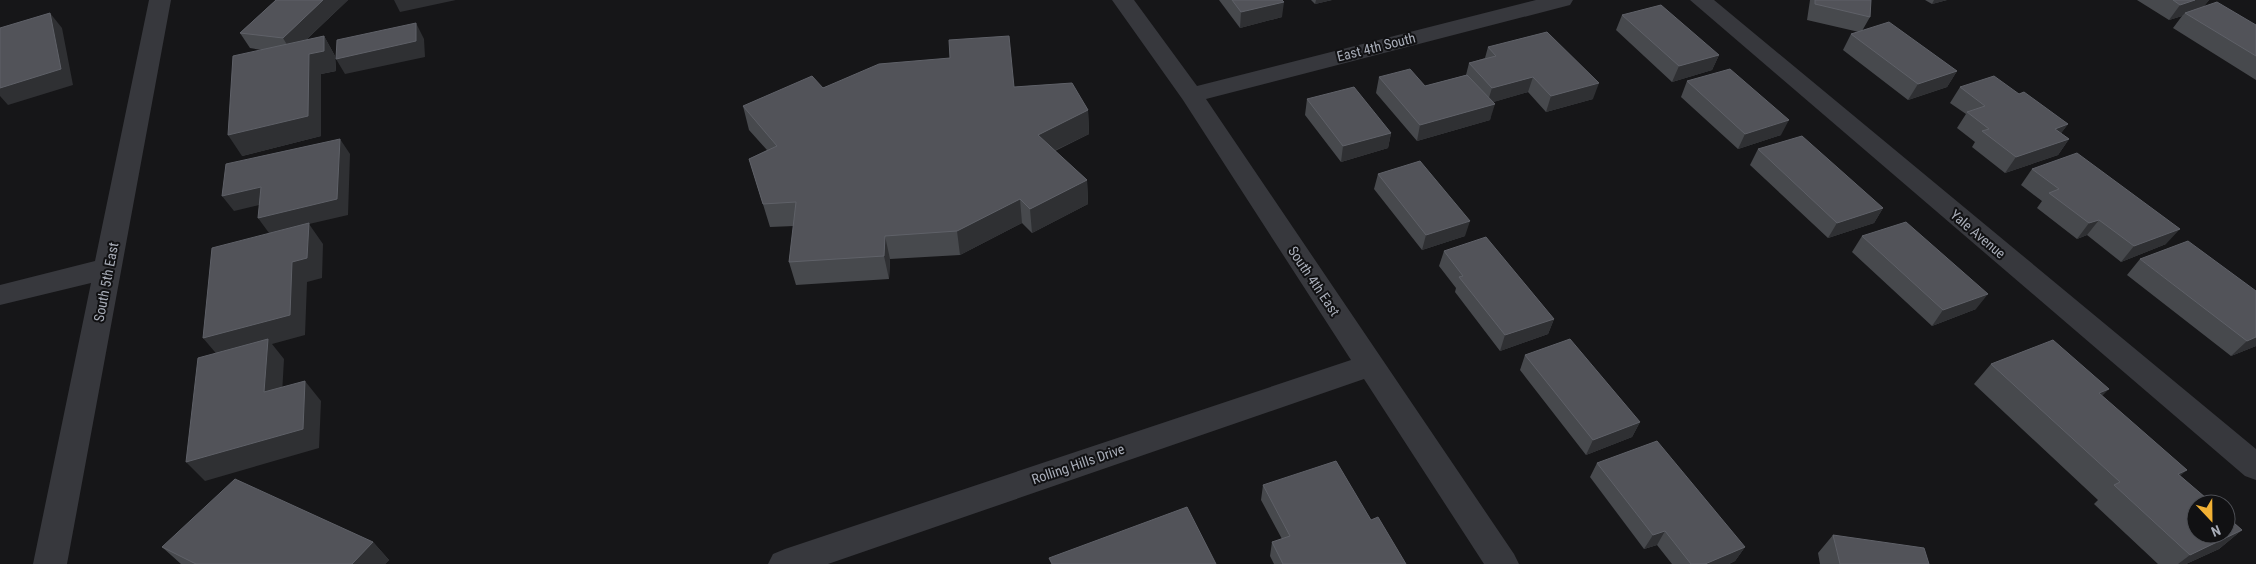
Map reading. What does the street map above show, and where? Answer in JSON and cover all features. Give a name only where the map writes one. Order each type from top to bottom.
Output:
[{"type":"street","name":"South 5th East","points":[[50,564],[160,0]]},
{"type":"street","name":"South 4th East","points":[[1123,0],[1191,95],[1502,564]]},
{"type":"street","name":"East 4th South","points":[[1191,95],[1562,0]]},
{"type":"street","name":"Yale Avenue","points":[[1701,0],[2256,467]]},
{"type":"street","points":[[0,296],[109,268]]},
{"type":"street","name":"Rolling Hills Drive","points":[[785,564],[1370,365]]},
{"type":"building","points":[[276,0],[323,0],[283,38],[240,33]]},
{"type":"building","points":[[1232,0],[1282,0],[1284,2],[1241,12]]},
{"type":"building","points":[[1815,0],[1871,0],[1870,17],[1815,4]]},
{"type":"building","points":[[2173,0],[2195,0],[2180,5]]},
{"type":"building","points":[[2217,2],[2256,25],[2256,56],[2185,13]]},
{"type":"building","points":[[1661,5],[1719,55],[1679,66],[1622,15]]},
{"type":"building","points":[[50,13],[61,69],[0,88],[0,28]]},
{"type":"building","points":[[1889,22],[1957,71],[1918,84],[1851,34]]},
{"type":"building","points":[[416,23],[416,41],[336,59],[337,40]]},
{"type":"building","points":[[1547,32],[1599,83],[1551,96],[1533,77],[1492,88],[1469,63],[1496,56],[1488,47]]},
{"type":"building","points":[[324,36],[324,51],[309,54],[308,116],[228,135],[233,56]]},
{"type":"building","points":[[1009,36],[1014,87],[1072,83],[1088,110],[1038,135],[1087,180],[1030,209],[1020,199],[957,231],[885,236],[884,256],[789,262],[796,202],[763,204],[749,159],[777,146],[743,106],[812,76],[823,88],[879,64],[950,58],[949,40]]},
{"type":"building","points":[[1410,69],[1425,86],[1467,75],[1495,104],[1420,125],[1379,77]]},
{"type":"building","points":[[1730,69],[1789,120],[1745,134],[1687,81]]},
{"type":"building","points":[[1994,76],[2019,94],[2024,92],[2068,124],[2055,129],[2069,139],[2016,157],[1982,131],[1989,129],[1967,112],[1985,106],[1960,87]]},
{"type":"building","points":[[1354,87],[1391,133],[1343,146],[1307,99]]},
{"type":"building","points":[[1802,136],[1883,208],[1837,223],[1758,149]]},
{"type":"building","points":[[340,139],[337,199],[258,218],[261,187],[222,196],[226,164]]},
{"type":"building","points":[[2077,153],[2180,229],[2134,246],[2099,220],[2089,223],[2049,193],[2059,189],[2032,169]]},
{"type":"building","points":[[1420,161],[1470,221],[1426,235],[1378,174]]},
{"type":"building","points":[[1906,222],[1988,294],[1943,310],[1862,236]]},
{"type":"building","points":[[309,223],[307,258],[292,262],[290,315],[203,338],[212,248]]},
{"type":"building","points":[[1486,237],[1554,319],[1505,335],[1459,277],[1463,276],[1444,251]]},
{"type":"building","points":[[2188,241],[2256,291],[2256,337],[2247,341],[2140,259]]},
{"type":"building","points":[[268,339],[264,392],[305,381],[303,429],[186,462],[198,358]]},
{"type":"building","points":[[1570,339],[1640,422],[1593,440],[1525,355]]},
{"type":"building","points":[[2053,340],[2109,389],[2099,393],[2187,470],[2178,474],[2201,494],[2186,494],[2186,544],[2213,544],[2190,555],[2114,485],[2120,482],[1991,364]]},
{"type":"building","points":[[1657,441],[1745,547],[1705,564],[1691,564],[1665,531],[1653,535],[1597,463]]},
{"type":"building","points":[[1336,461],[1371,520],[1378,517],[1406,564],[1283,564],[1272,542],[1290,536],[1263,485]]},
{"type":"building","points":[[235,479],[373,542],[352,564],[196,564],[162,547]]},
{"type":"building","points":[[1187,507],[1216,564],[1052,564],[1049,558]]},
{"type":"building","points":[[2236,525],[2242,530],[2236,533]]},
{"type":"building","points":[[1833,535],[1924,548],[1929,564],[1840,564]]}]
